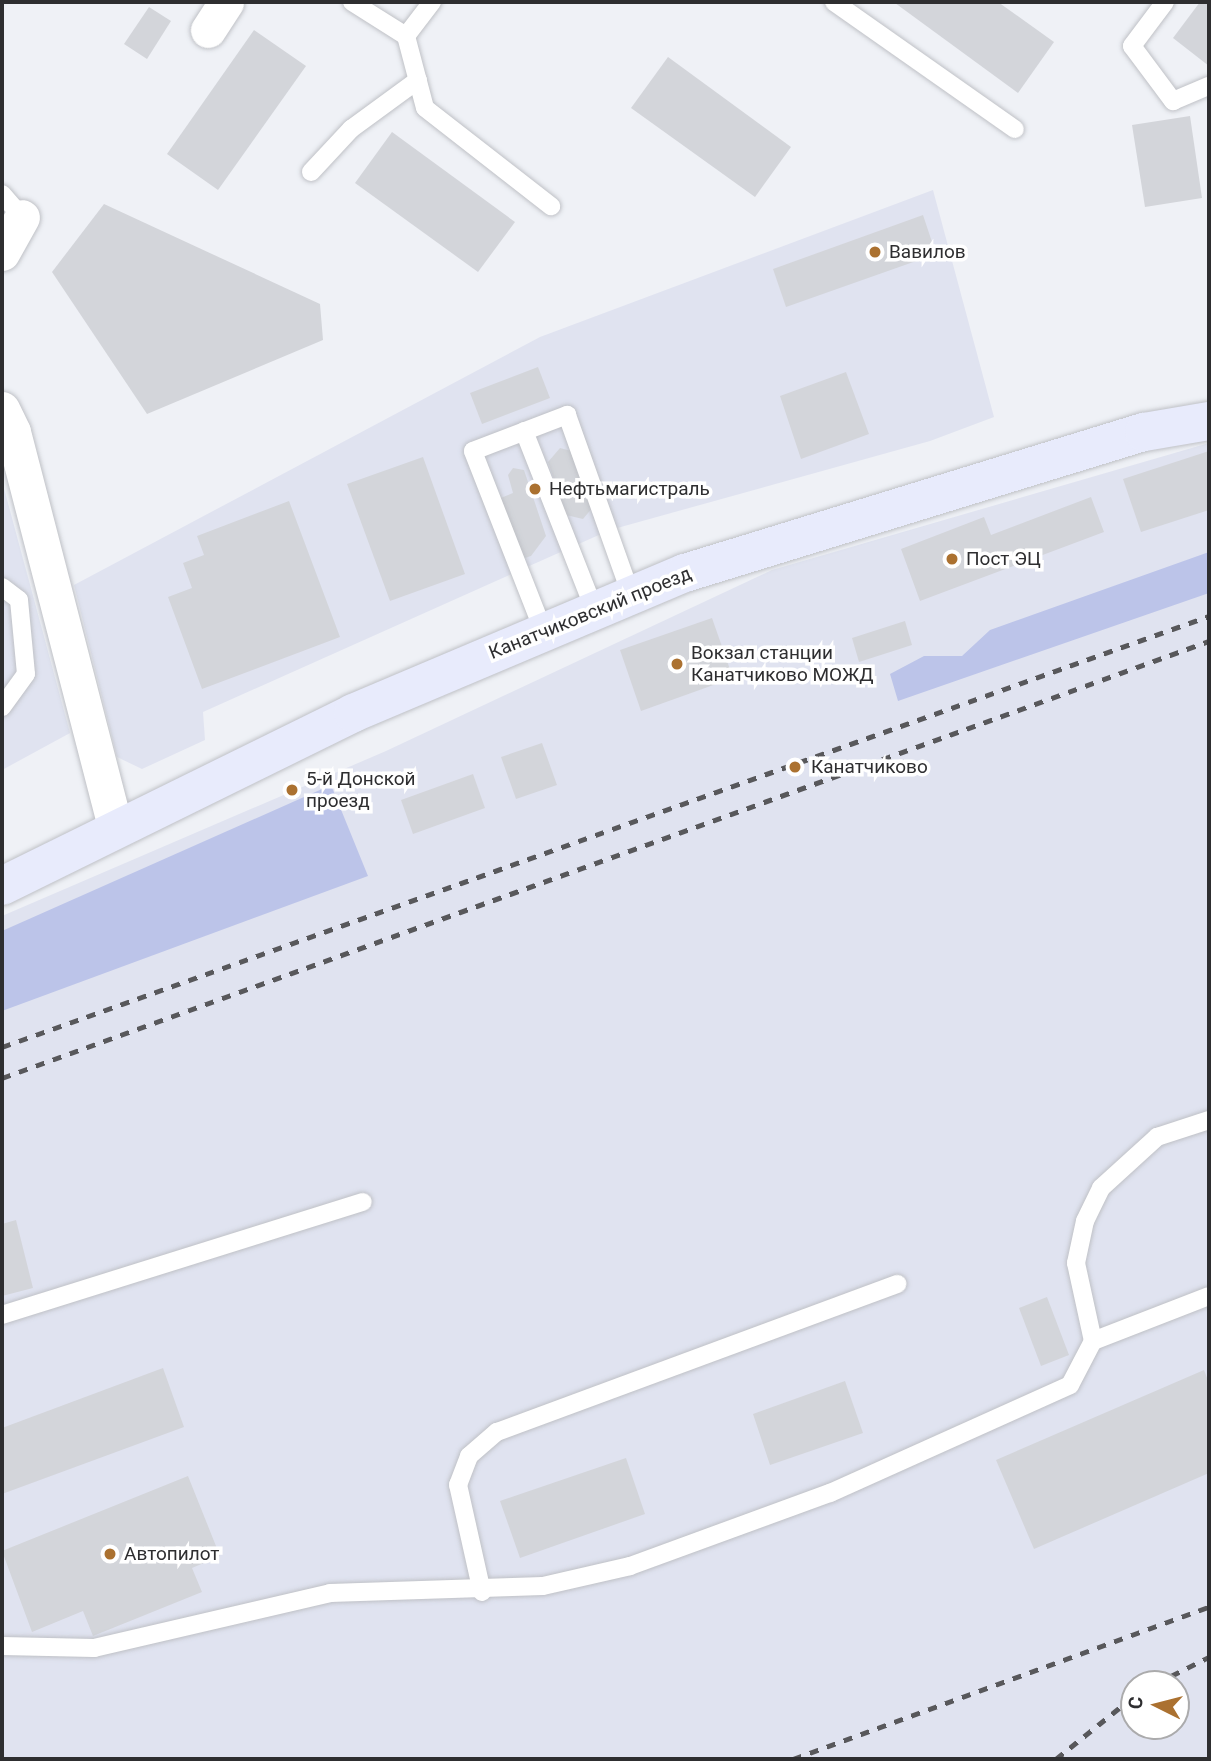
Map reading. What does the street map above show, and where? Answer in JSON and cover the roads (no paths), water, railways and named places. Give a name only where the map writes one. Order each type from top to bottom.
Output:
[{"type":"street","points":[[2,254],[12,206]]},
{"type":"street","points":[[2,409],[13,432],[116,829]]},
{"type":"street","name":"Канатчиковский проезд","points":[[2,886],[352,713],[594,609],[1144,432],[1209,421]]},
{"type":"lane","points":[[352,2],[406,36],[425,108],[551,206]]},
{"type":"lane","points":[[406,36],[432,2]]},
{"type":"lane","points":[[834,2],[1015,129]]},
{"type":"lane","points":[[1165,2],[1132,46],[1173,101],[1209,86]]},
{"type":"lane","points":[[311,172],[351,129],[418,80]]},
{"type":"lane","points":[[543,630],[473,451],[567,415],[631,595]]},
{"type":"lane","points":[[524,431],[594,609]]},
{"type":"lane","points":[[2,587],[19,600],[26,674],[2,707]]},
{"type":"lane","points":[[2,1646],[94,1648],[330,1593],[482,1592],[543,1586],[630,1566],[830,1493],[1070,1385],[1093,1341],[1076,1263],[1085,1221],[1101,1188],[1157,1137],[1209,1120]]},
{"type":"lane","points":[[2,1315],[363,1202]]},
{"type":"lane","points":[[482,1592],[458,1485],[469,1456],[497,1432],[897,1284]]},
{"type":"lane","points":[[1093,1341],[1209,1296]]},
{"type":"railway","points":[[2,1047],[1209,616]]},
{"type":"railway","points":[[2,1078],[1209,641]]},
{"type":"railway","points":[[793,1759],[1209,1607]]},
{"type":"railway","points":[[1183,1670],[1209,1657]]},
{"type":"railway","points":[[1056,1759],[1120,1707]]},
{"type":"place","name":"Вавилов","points":[[875,252]]},
{"type":"place","name":"Нефтьмагистраль","points":[[535,489]]},
{"type":"place","name":"Пост ЭЦ","points":[[952,559]]},
{"type":"place","name":"Вокзал станции Канатчиково МОЖД","points":[[677,664]]},
{"type":"place","name":"Канатчиково","points":[[795,767]]},
{"type":"place","name":"5-й Донской проезд","points":[[292,790]]},
{"type":"place","name":"Автопилот","points":[[110,1554]]}]
